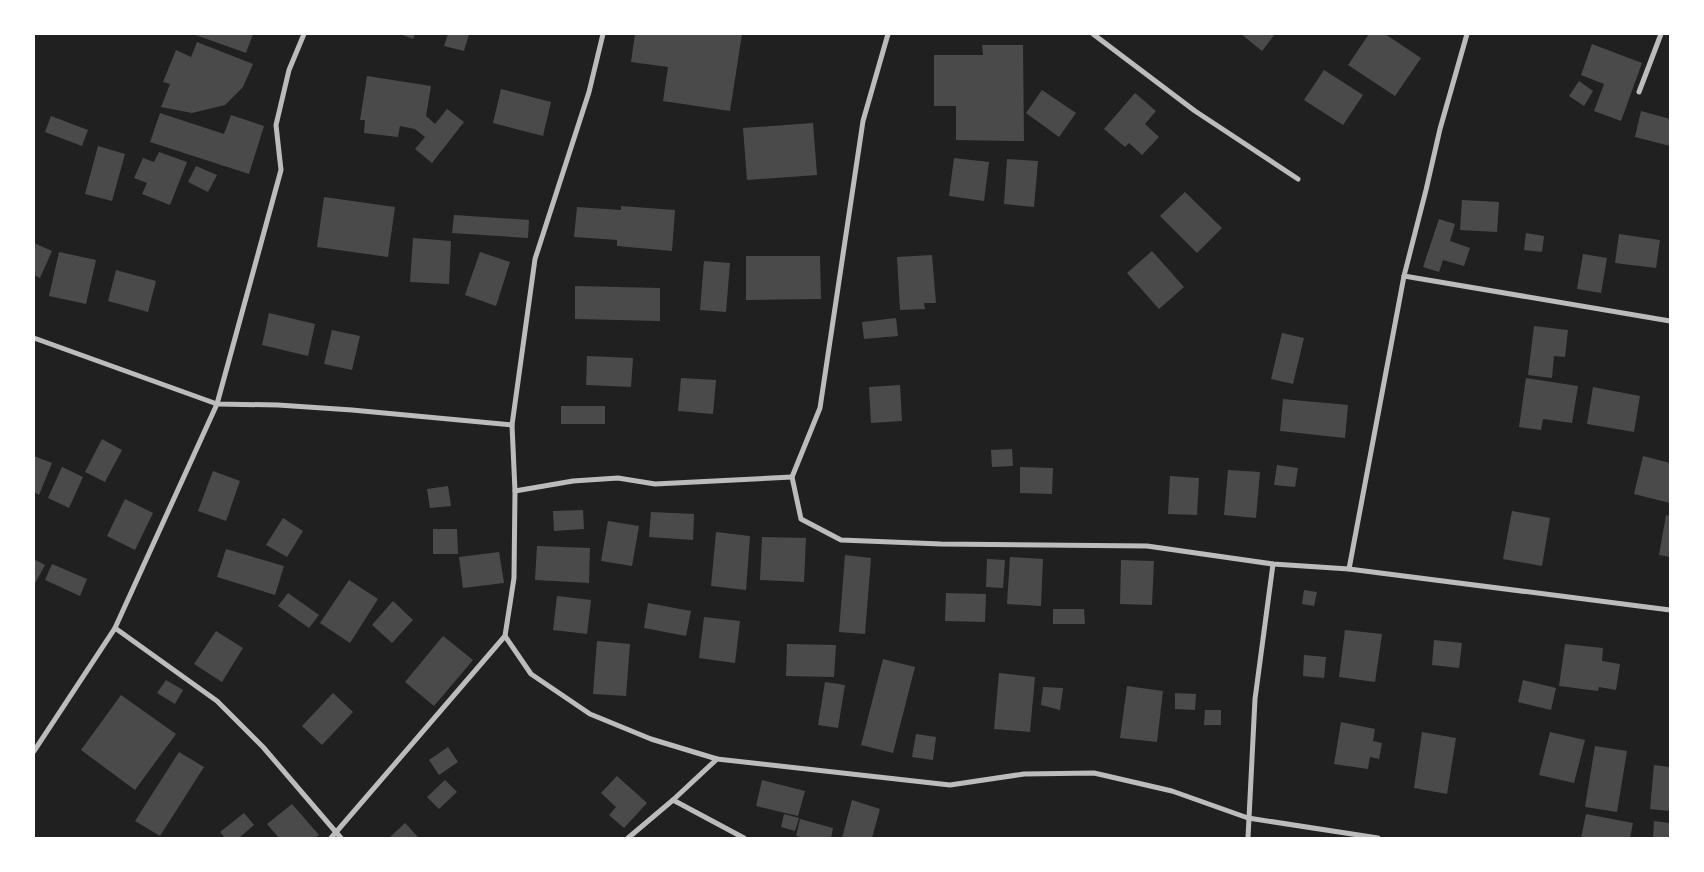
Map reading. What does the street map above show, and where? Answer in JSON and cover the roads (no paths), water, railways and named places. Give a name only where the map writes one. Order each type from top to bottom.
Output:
[{"type":"street","points":[[34,751],[115,628],[217,404],[281,170],[276,125],[289,70],[304,34]]},
{"type":"street","points":[[331,838],[505,636],[514,578],[515,491],[512,425],[536,259],[589,92],[603,34]]},
{"type":"street","points":[[888,34],[863,121],[820,408],[792,477],[801,519],[842,540],[941,544],[1147,546],[1273,564],[1348,569],[1670,610]]},
{"type":"street","points":[[1093,34],[1195,111],[1298,179]]},
{"type":"street","points":[[1348,569],[1404,276],[1440,129],[1467,34]]},
{"type":"street","points":[[1639,92],[1661,34]]},
{"type":"street","points":[[1404,276],[1670,321]]},
{"type":"street","points":[[34,338],[217,404],[278,405],[352,410],[512,425]]},
{"type":"street","points":[[515,491],[573,481],[618,478],[655,484],[792,477]]},
{"type":"street","points":[[1248,838],[1255,699],[1273,564]]},
{"type":"street","points":[[115,628],[217,702],[263,747],[341,838]]},
{"type":"street","points":[[505,636],[531,674],[590,714],[651,739],[717,759],[950,786],[1024,774],[1094,773],[1172,791],[1248,818],[1378,838]]},
{"type":"street","points":[[628,838],[717,759]]},
{"type":"street","points":[[673,800],[744,838]]}]
